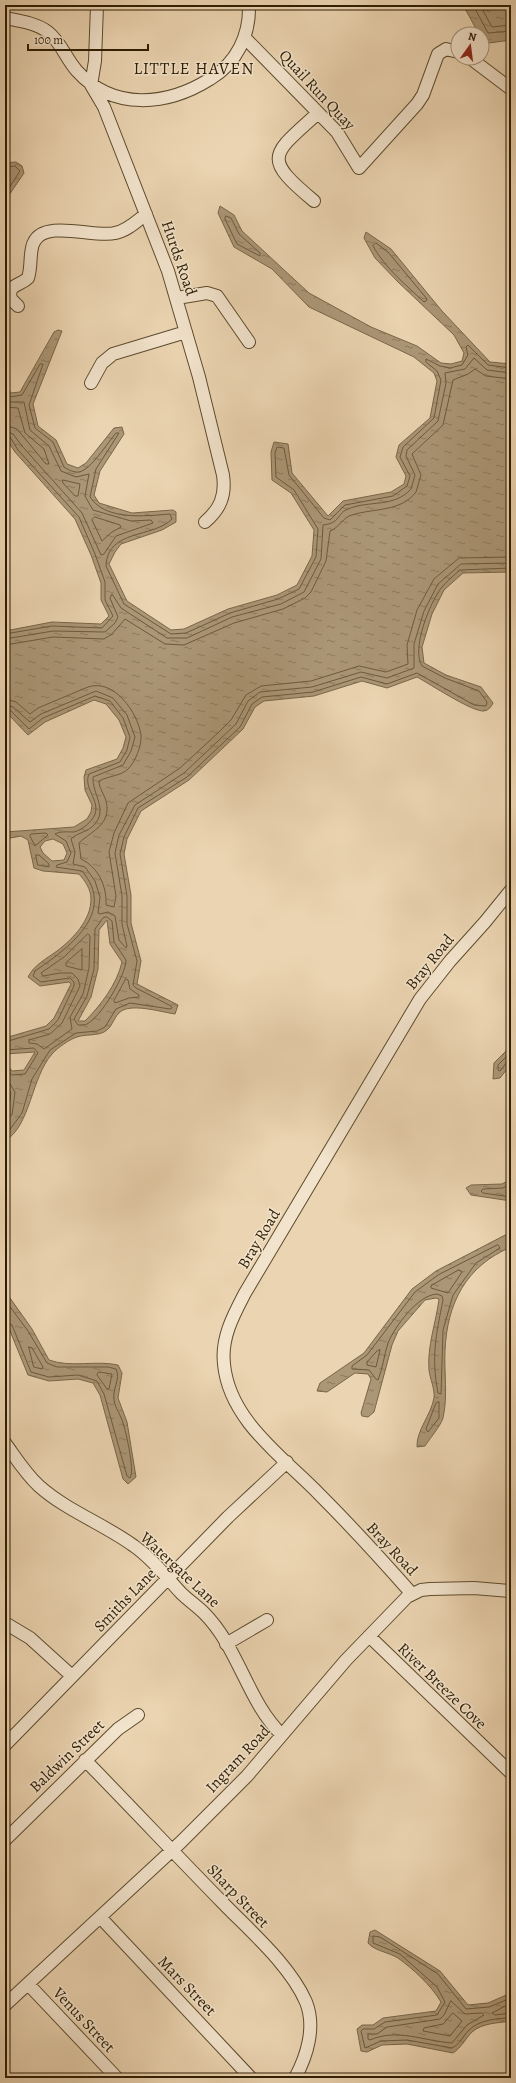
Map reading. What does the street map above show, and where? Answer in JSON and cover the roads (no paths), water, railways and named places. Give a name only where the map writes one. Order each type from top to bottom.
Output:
[{"type":"street","points":[[91,85],[97,5]]},
{"type":"street","points":[[7,19],[32,24],[48,32],[55,39],[76,70],[91,85],[101,92],[122,99],[147,100],[168,97],[201,85],[217,74],[236,55],[245,38],[249,17],[249,5]]},
{"type":"street","name":"Quail Run Quay","points":[[245,38],[337,132],[359,168],[417,104],[423,95],[438,54],[446,49],[450,50]]},
{"type":"street","points":[[481,66],[511,89]]},
{"type":"street","name":"Hurds Road","points":[[91,85],[104,106],[146,214],[177,298],[186,332],[225,486],[220,505],[216,513],[205,522]]},
{"type":"street","points":[[314,201],[287,177],[280,166],[278,156],[283,144],[318,113]]},
{"type":"street","points":[[18,306],[11,299],[11,290],[13,286],[28,278],[32,260],[31,249],[40,234],[51,230],[115,233],[131,226],[146,214]]},
{"type":"street","points":[[177,298],[207,293],[217,296],[249,342]]},
{"type":"street","points":[[91,383],[102,363],[113,354],[186,332]]},
{"type":"street","name":"Bray Road","points":[[412,1594],[287,1462],[257,1433],[242,1413],[228,1386],[225,1374],[223,1351],[229,1324],[245,1293],[403,1025],[439,974],[511,890]]},
{"type":"street","name":"Watergate Lane","points":[[5,1443],[23,1469],[39,1486],[75,1511],[134,1546],[150,1560],[183,1595],[205,1614],[226,1644],[266,1718],[282,1735]]},
{"type":"street","name":"Smiths Lane","points":[[5,1745],[168,1578],[287,1462]]},
{"type":"street","name":"Ingram Road","points":[[5,2005],[173,1849],[247,1776],[369,1636],[406,1597],[430,1589],[474,1588],[511,1591]]},
{"type":"street","points":[[226,1644],[267,1620]]},
{"type":"street","points":[[5,1623],[30,1638],[72,1676]]},
{"type":"street","name":"River Breeze Cove","points":[[369,1636],[511,1773]]},
{"type":"street","name":"Baldwin Street","points":[[5,1840],[85,1760],[118,1729],[138,1715]]},
{"type":"street","name":"Sharp Street","points":[[85,1760],[173,1849],[276,1959],[300,1992],[308,2009],[310,2028],[305,2058],[295,2078]]},
{"type":"street","name":"Mars Street","points":[[100,1917],[251,2078]]},
{"type":"street","name":"Venus Street","points":[[28,1984],[117,2078]]},
{"type":"water","points":[[463,5],[511,5],[511,40],[490,43],[490,26],[475,26]]},
{"type":"water","points":[[16,162],[22,166],[24,173],[5,201],[5,163]]},
{"type":"water","points":[[220,206],[234,215],[242,231],[309,293],[371,327],[417,346],[441,363],[451,364],[462,361],[464,353],[454,335],[375,258],[364,238],[366,232],[391,249],[442,311],[490,362],[511,364],[511,572],[463,573],[444,590],[432,614],[422,647],[424,663],[446,675],[481,687],[493,703],[487,710],[478,710],[461,703],[417,677],[387,688],[362,681],[314,696],[264,701],[255,707],[243,729],[189,780],[141,811],[127,839],[124,854],[131,895],[131,923],[141,961],[137,984],[178,1005],[175,1014],[130,1008],[119,1013],[109,1028],[104,1032],[77,1037],[60,1047],[52,1054],[39,1075],[26,1113],[20,1124],[14,1134],[5,1141],[5,1116],[8,1114],[11,1093],[5,1084],[5,1062],[12,1071],[24,1070],[35,1052],[5,1054],[5,1038],[46,1026],[54,1018],[71,984],[69,982],[40,986],[28,977],[37,966],[75,935],[88,914],[91,895],[85,882],[79,874],[43,871],[34,868],[28,840],[21,836],[5,839],[5,832],[74,827],[87,819],[91,812],[92,805],[85,790],[84,777],[86,770],[117,759],[123,748],[126,737],[119,720],[106,704],[94,700],[45,722],[28,735],[8,714],[5,714],[5,631],[52,622],[101,624],[109,616],[101,600],[101,583],[91,555],[75,519],[15,452],[5,437],[5,383],[11,393],[20,392],[54,332],[58,330],[62,331],[33,404],[38,426],[56,440],[67,464],[78,468],[86,463],[114,428],[122,427],[124,434],[100,471],[94,495],[99,503],[132,513],[173,510],[176,512],[176,522],[162,530],[121,544],[109,564],[127,601],[171,630],[184,629],[228,609],[277,595],[297,585],[312,556],[314,530],[291,493],[272,480],[271,452],[274,442],[288,444],[292,473],[328,516],[343,501],[391,492],[404,484],[406,476],[396,457],[399,445],[430,418],[437,381],[434,373],[414,357],[309,307],[272,269],[234,247],[218,213]],"holes":[[[53,839],[63,844],[67,853],[64,860],[52,861],[43,853],[40,847],[45,841]],[[107,920],[110,944],[122,962],[120,970],[112,986],[97,1008],[85,1021],[78,1021],[91,997],[98,969],[99,930]]]},
{"type":"water","points":[[510,1033],[511,1064],[500,1078],[493,1079],[494,1063],[506,1051]]},
{"type":"water","points":[[511,1179],[511,1201],[471,1195],[466,1188],[471,1185],[502,1184]]},
{"type":"water","points":[[511,1232],[511,1247],[495,1255],[482,1265],[462,1288],[455,1302],[450,1317],[445,1351],[446,1384],[443,1418],[425,1446],[417,1447],[417,1441],[434,1398],[434,1391],[429,1370],[429,1352],[439,1299],[436,1298],[425,1300],[398,1331],[392,1345],[374,1412],[368,1417],[362,1416],[361,1413],[371,1379],[368,1374],[355,1373],[327,1392],[317,1391],[320,1383],[364,1353],[412,1289],[436,1271]]},
{"type":"water","points":[[5,1295],[10,1298],[32,1329],[49,1360],[75,1364],[101,1363],[118,1365],[122,1373],[118,1398],[127,1422],[136,1477],[128,1484],[123,1479],[100,1395],[93,1383],[78,1379],[49,1381],[28,1375],[8,1326],[5,1326]]},
{"type":"water","points":[[375,1930],[440,1971],[468,2005],[488,2003],[511,1993],[511,2021],[490,2024],[476,2029],[453,2053],[407,2044],[382,2045],[367,2052],[361,2051],[357,2029],[362,2025],[373,2025],[383,2018],[436,2011],[441,2002],[416,1972],[404,1962],[394,1956],[374,1948],[368,1943],[370,1932]]},
{"type":"district","name":"LITTLE HAVEN","points":[[194,68]]}]
